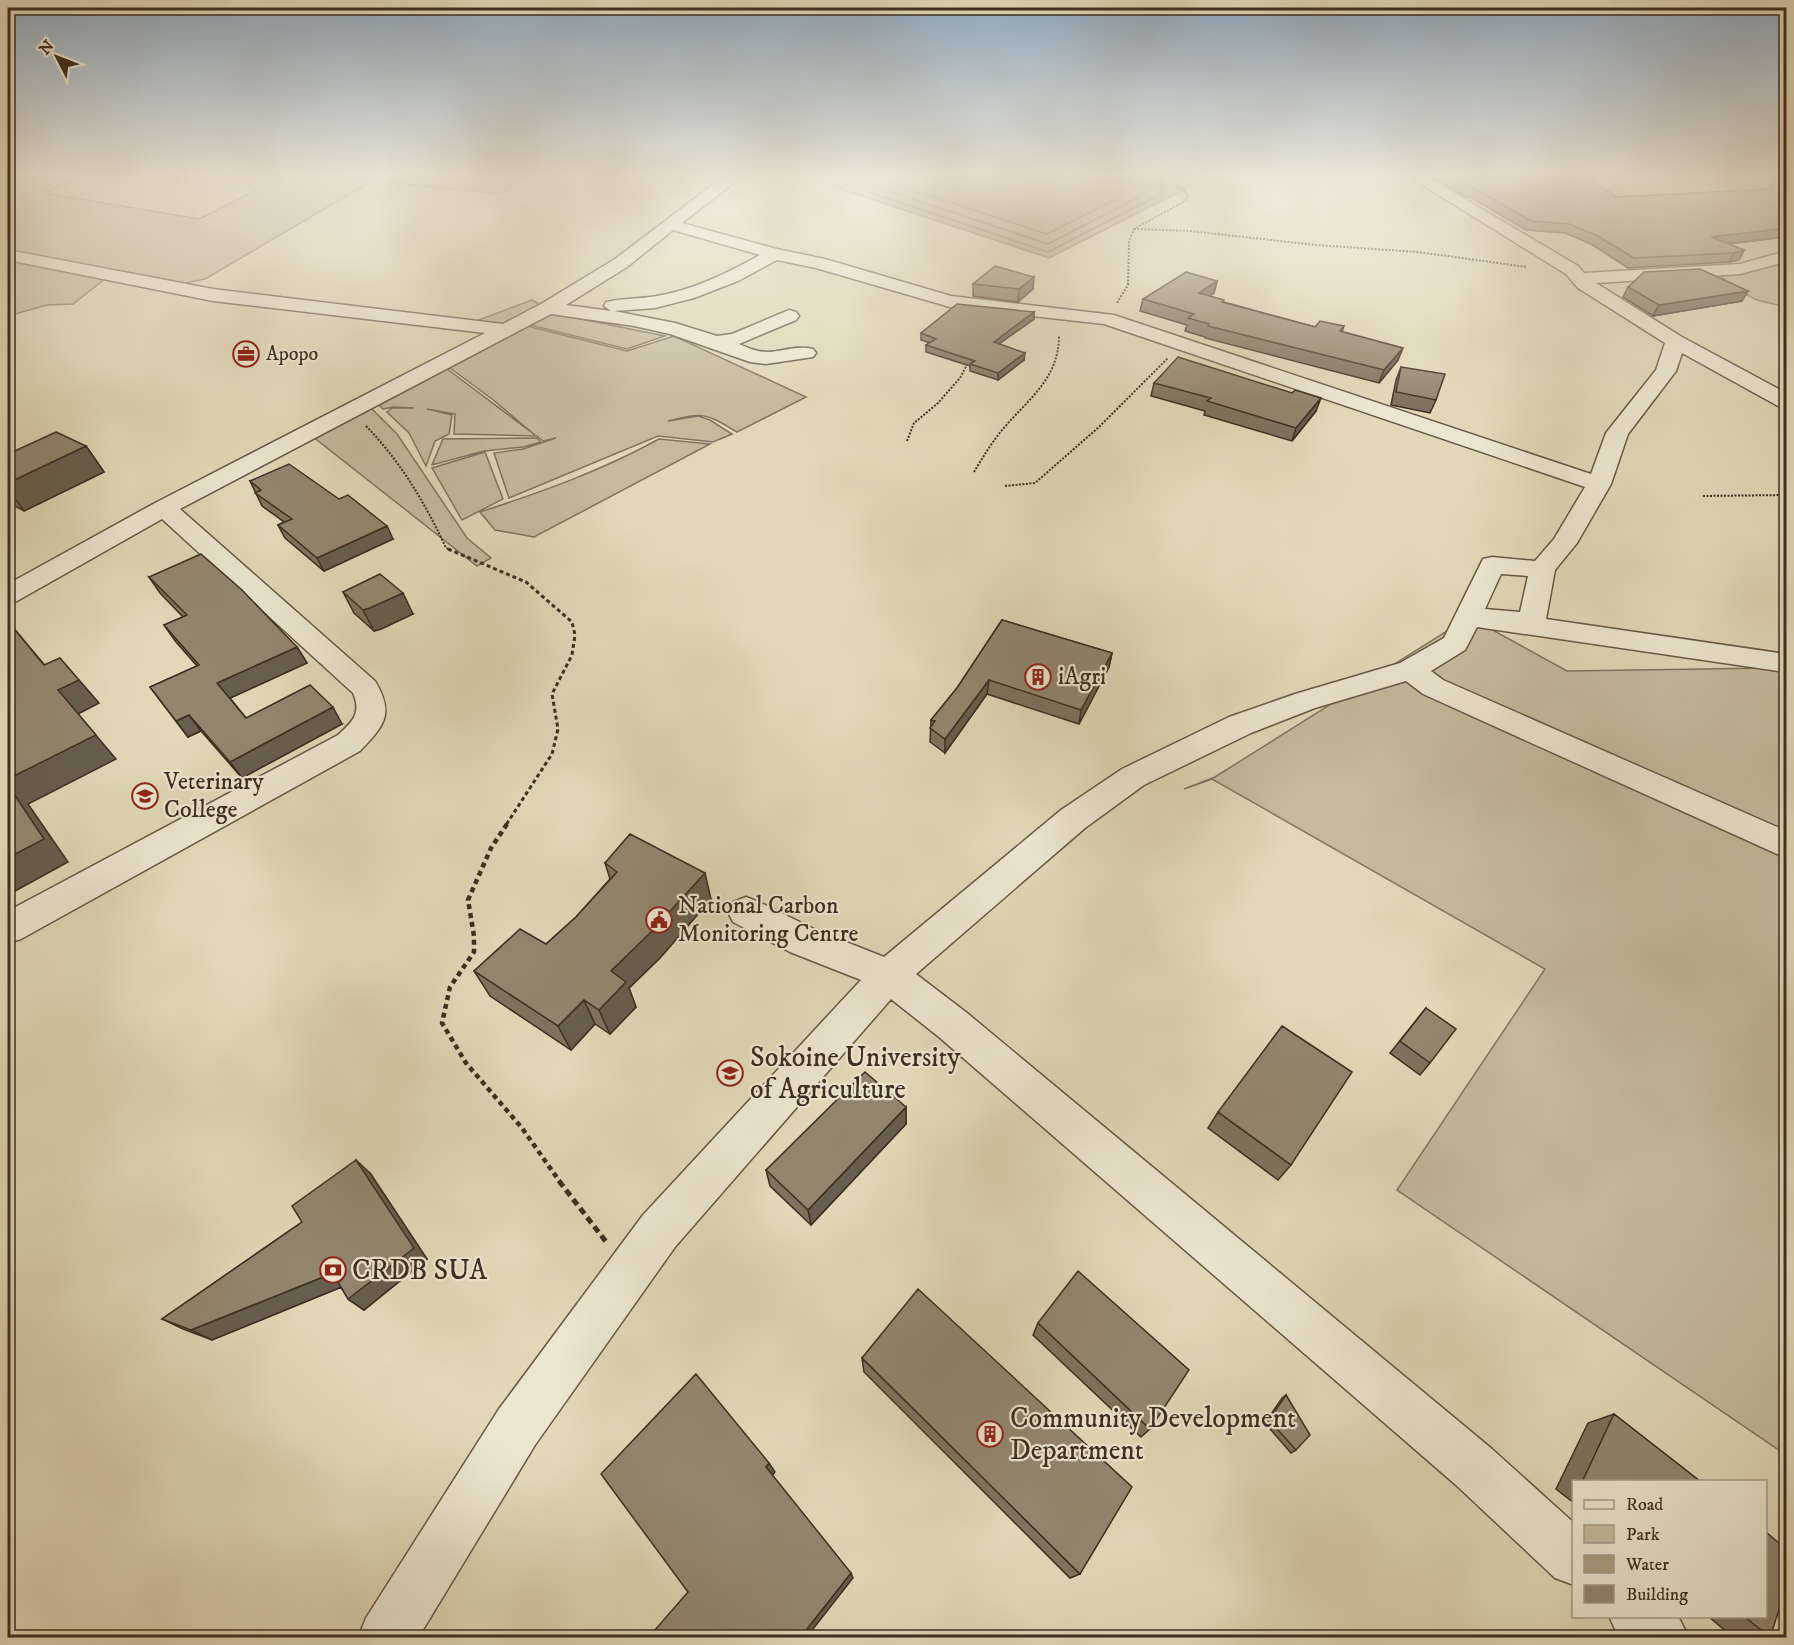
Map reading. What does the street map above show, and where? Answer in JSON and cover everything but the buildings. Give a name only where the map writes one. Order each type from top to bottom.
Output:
[{"type":"street","points":[[8,595],[164,508],[508,330],[548,308],[637,251]]},
{"type":"street","points":[[763,251],[819,263],[950,301],[1107,319],[1181,346],[1599,484]]},
{"type":"street","points":[[1537,251],[1675,340],[1786,401]]},
{"type":"street","points":[[579,312],[654,302],[704,290],[729,281],[774,254]]},
{"type":"street","points":[[8,255],[213,295],[508,330]]},
{"type":"street","points":[[1575,274],[1740,269],[1769,263],[1786,256]]},
{"type":"street","points":[[548,308],[655,325],[717,342],[750,356],[766,358],[806,353]]},
{"type":"street","points":[[717,342],[736,339],[789,316]]},
{"type":"street","points":[[1469,617],[1532,621],[1542,569],[1564,543],[1599,484],[1617,433],[1666,371],[1675,340]]},
{"type":"street","points":[[8,928],[349,743],[372,720],[373,704],[365,688],[164,508]]},
{"type":"street","points":[[386,1638],[517,1427],[659,1230],[889,975],[1073,819],[1133,777],[1240,725],[1305,701],[1410,670],[1455,644],[1492,565],[1542,569]]},
{"type":"street","points":[[1469,617],[1786,663]]},
{"type":"street","points":[[1410,670],[1433,687],[1786,845]]},
{"type":"street","points":[[746,912],[803,940],[889,975],[962,1033],[1474,1467],[1572,1557]]},
{"type":"street","points":[[1637,1618],[1661,1638]]},
{"type":"path","points":[[1107,319],[1128,285],[1128,251]]},
{"type":"path","points":[[1402,251],[1575,274]]},
{"type":"path","points":[[974,472],[1003,429],[1028,404],[1053,369],[1059,335],[1077,314]]},
{"type":"path","points":[[1005,486],[1035,483],[1099,427],[1181,346]]},
{"type":"path","points":[[907,441],[914,423],[938,403],[960,378],[969,360]]},
{"type":"path","points":[[350,411],[381,440],[412,484],[446,548],[526,582],[572,622],[575,635],[572,655],[552,694],[558,729],[552,754],[491,848],[468,900],[474,936],[474,952],[450,987],[442,1023],[466,1063],[522,1128],[560,1183],[629,1271]]},
{"type":"path","points":[[1703,496],[1786,495]]},
{"type":"green space","points":[[8,251],[253,251],[205,279],[176,285]]},
{"type":"green space","points":[[1786,256],[1786,307],[1757,300],[1732,287],[1721,276],[1702,270],[1740,269]]},
{"type":"green space","points":[[8,258],[106,278],[73,304],[47,305],[8,316]]},
{"type":"green space","points":[[532,300],[545,307],[507,329],[468,324]]},
{"type":"green space","points":[[551,313],[665,336],[627,349],[530,325]]},
{"type":"green space","points":[[527,326],[627,351],[674,336],[806,397],[737,432],[711,418],[698,416],[710,420],[732,434],[713,442],[658,436],[509,498],[494,453],[523,449],[556,438],[543,441],[537,436],[454,434],[455,414],[427,409],[452,415],[449,434],[435,441],[426,466],[409,433],[387,412],[392,408],[414,408],[393,407],[383,409],[375,401],[443,366],[535,435],[446,365]]},
{"type":"green space","points":[[368,405],[397,434],[467,538],[491,558],[477,566],[312,436]]},
{"type":"green space","points":[[537,438],[541,442],[523,447],[484,451],[432,465],[443,439]]},
{"type":"green space","points":[[659,439],[710,444],[534,537],[495,530],[480,512],[572,480]]},
{"type":"green space","points":[[485,452],[503,499],[462,520],[432,468]]},
{"type":"green space","points":[[1469,617],[1567,671],[1771,668],[1786,671],[1786,1455],[1397,1190],[1545,969],[1212,779],[1184,789],[1215,777]]},
{"type":"water","points":[[1027,251],[1063,251],[1049,258]]},
{"type":"place","name":"Apopo","points":[[246,354]]},
{"type":"place","name":"iAgri","points":[[1038,677]]},
{"type":"place","name":"Veterinary College","points":[[145,796]]},
{"type":"place","name":"National Carbon Monitoring Centre","points":[[659,920]]},
{"type":"place","name":"Sokoine University of Agriculture","points":[[730,1073]]},
{"type":"place","name":"CRDB SUA","points":[[333,1270]]},
{"type":"place","name":"Community Development Department","points":[[990,1434]]}]
